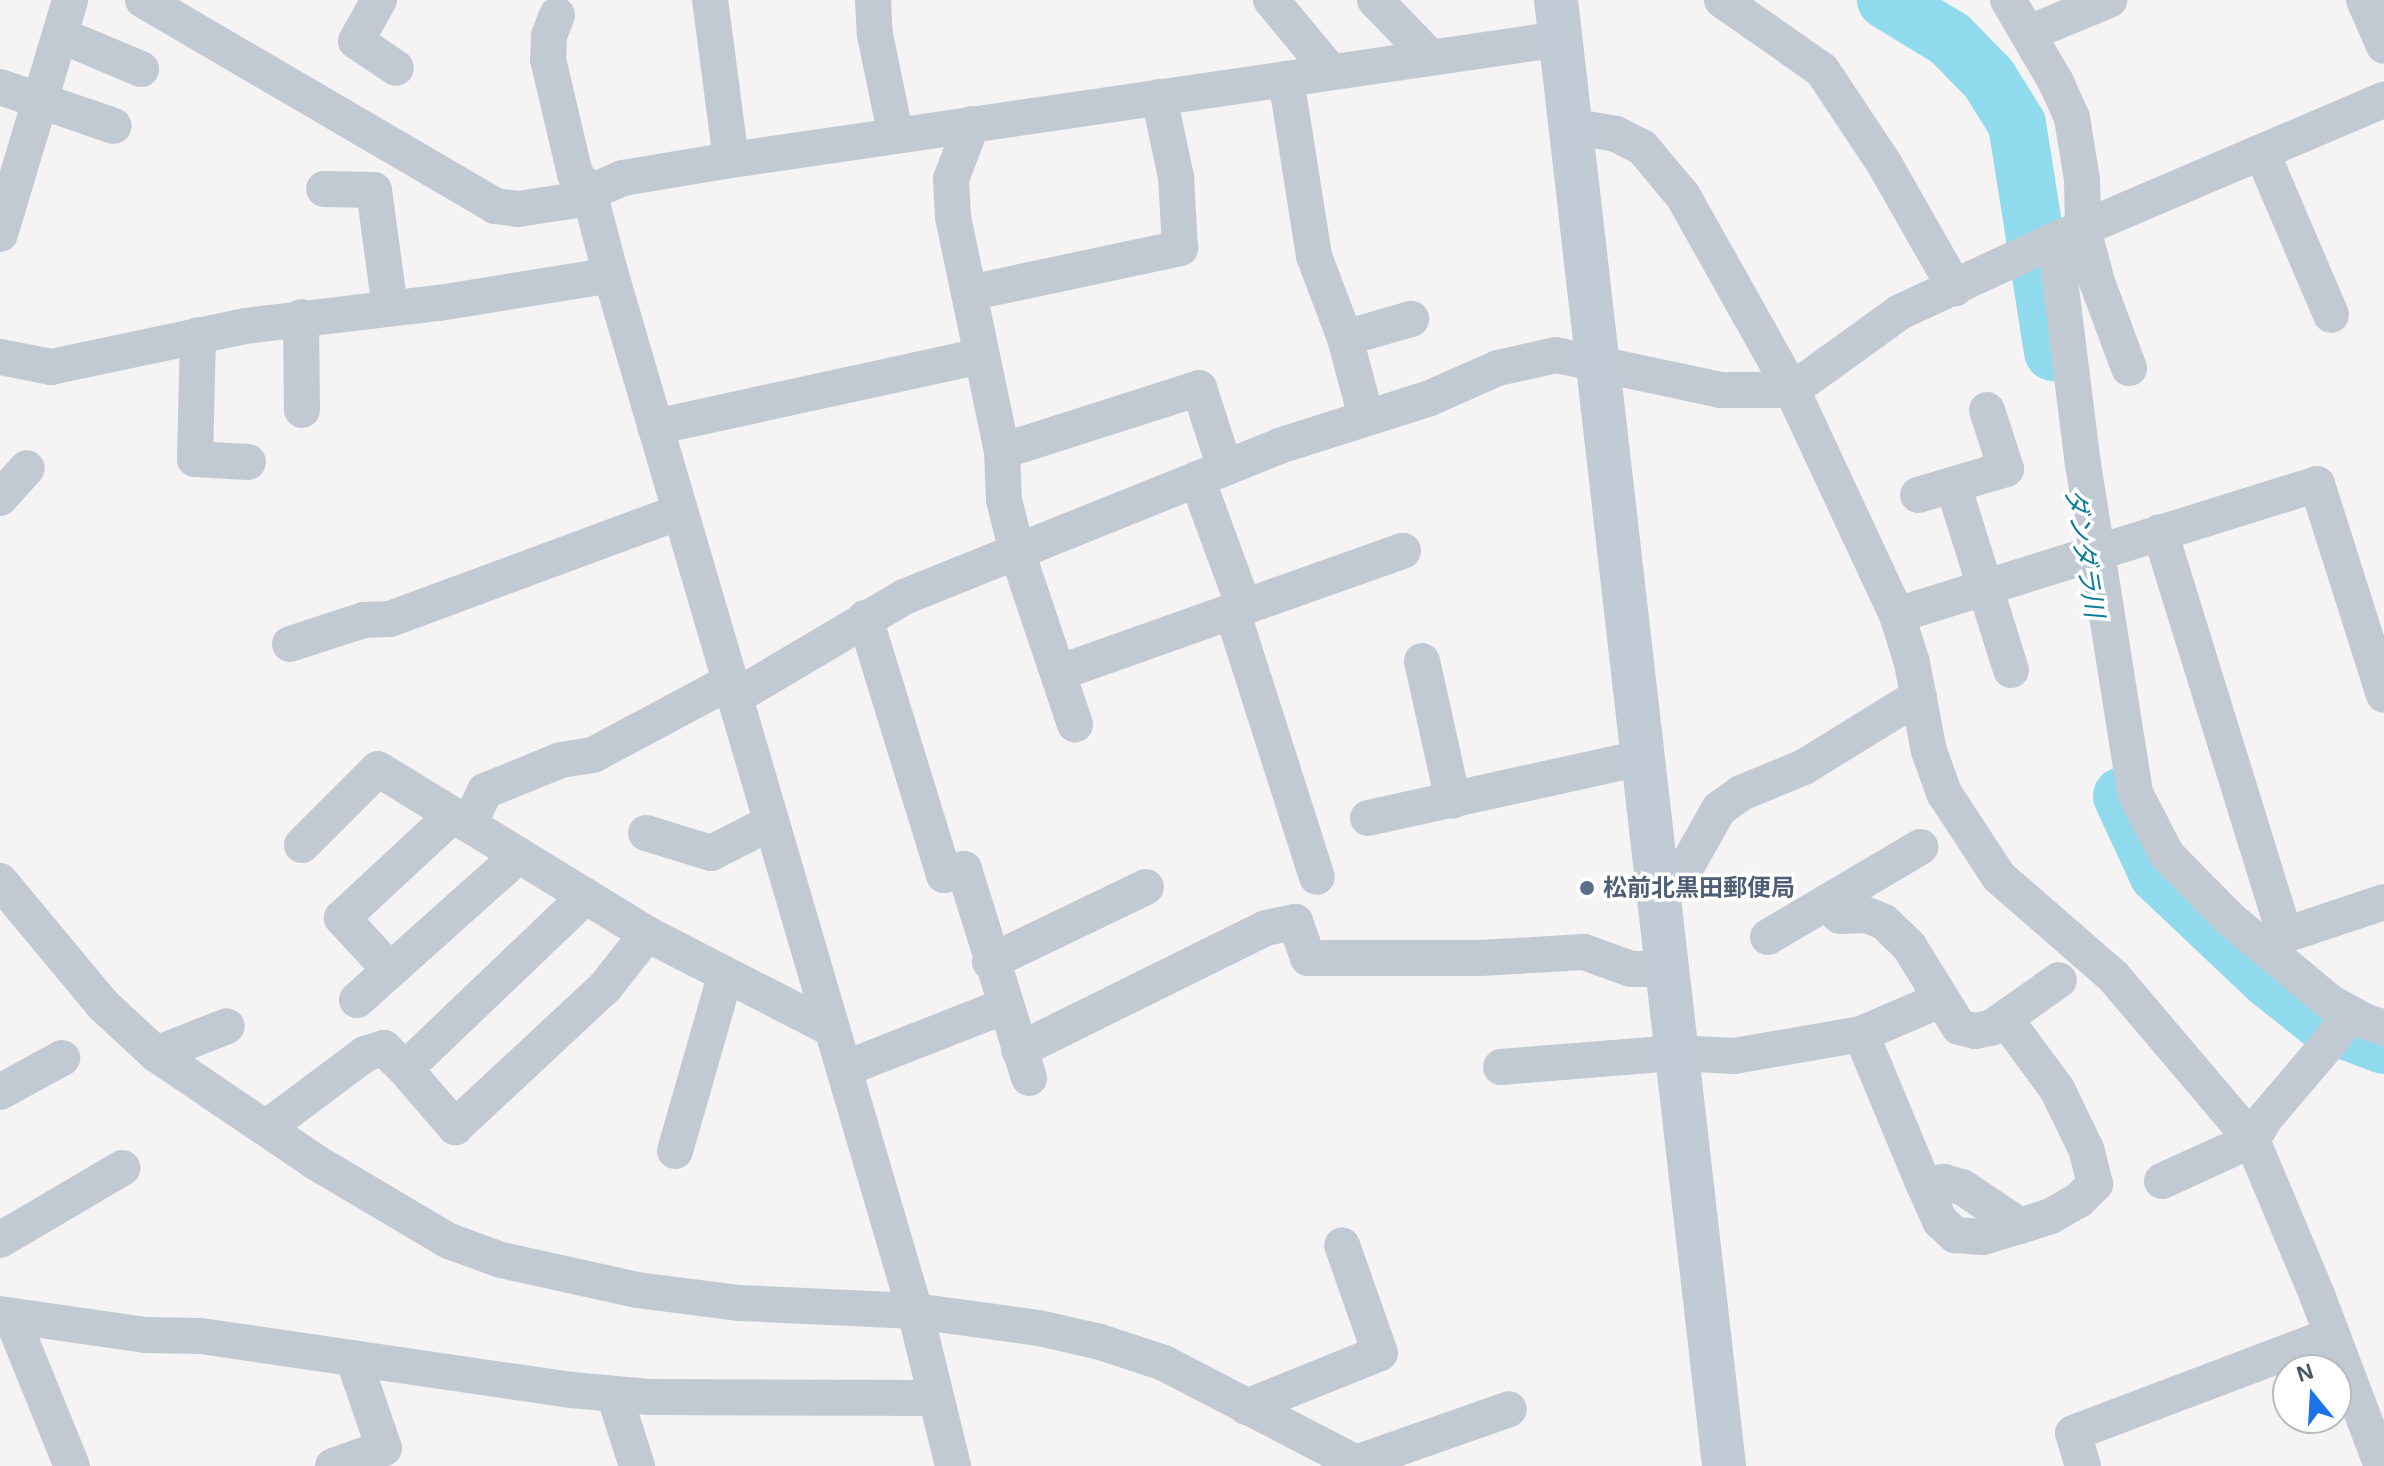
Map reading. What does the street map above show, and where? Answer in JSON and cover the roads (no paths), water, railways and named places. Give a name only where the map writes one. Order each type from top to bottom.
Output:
[{"type":"street","points":[[0,234],[70,0]]},
{"type":"street","points":[[143,0],[495,206],[518,209],[544,206],[623,178],[1430,57],[1558,19],[1724,1466]]},
{"type":"street","points":[[379,0],[356,41],[396,68]]},
{"type":"street","points":[[710,0],[731,160]]},
{"type":"street","points":[[873,0],[875,35],[896,136]]},
{"type":"street","points":[[1271,0],[1331,72]]},
{"type":"street","points":[[1375,0],[1430,57]]},
{"type":"street","points":[[1722,0],[1822,70],[1885,165],[1955,288]]},
{"type":"street","points":[[2008,0],[2029,33],[2072,118],[2082,180],[2069,234],[2083,464],[2135,793],[2167,855],[2230,919],[2343,1023],[2384,1028]]},
{"type":"street","points":[[2029,33],[2109,0]]},
{"type":"street","points":[[2364,0],[2384,46]]},
{"type":"street","points":[[557,15],[549,36],[548,59],[575,174],[589,192],[917,1319],[953,1466]]},
{"type":"street","points":[[60,35],[141,69]]},
{"type":"street","points":[[1286,79],[1314,256],[1345,338],[1366,417]]},
{"type":"street","points":[[0,87],[114,126]]},
{"type":"street","points":[[969,293],[1180,248],[1176,177],[1159,97]]},
{"type":"street","points":[[390,970],[342,918],[461,820],[485,791],[561,760],[593,755],[732,689],[904,597],[1211,474],[1366,417],[1430,398],[1498,368],[1532,359],[1556,355],[1720,390],[1792,390],[1900,312],[2069,234],[2384,100]]},
{"type":"street","points":[[972,124],[951,179],[953,217],[1002,451],[1004,500],[1017,552],[1075,724]]},
{"type":"street","points":[[1570,126],[1616,134],[1642,147],[1665,170],[1683,196],[1792,390],[1897,615],[1919,696],[1929,751],[1944,793],[1999,877],[2113,976],[2252,1140],[2382,1466]]},
{"type":"street","points":[[2262,153],[2331,315]]},
{"type":"street","points":[[324,189],[374,190],[390,308]]},
{"type":"street","points":[[2069,234],[2097,282],[2129,368]]},
{"type":"street","points":[[0,357],[51,367],[198,335],[301,317],[390,308],[611,275]]},
{"type":"street","points":[[301,317],[302,410]]},
{"type":"street","points":[[1345,338],[1411,319]]},
{"type":"street","points":[[198,335],[195,459],[248,462]]},
{"type":"street","points":[[655,427],[980,356]]},
{"type":"street","points":[[1002,451],[1199,388],[1211,474],[1238,609],[1301,860]]},
{"type":"street","points":[[1918,495],[2006,469],[1987,410]]},
{"type":"street","points":[[0,498],[27,468]]},
{"type":"street","points":[[1897,615],[2317,484],[2384,695]]},
{"type":"street","points":[[1953,485],[2011,670]]},
{"type":"street","points":[[290,644],[364,620],[390,619],[680,512]]},
{"type":"street","points":[[2160,532],[2285,935],[2384,902]]},
{"type":"street","points":[[1058,673],[1403,551]]},
{"type":"street","points":[[865,618],[944,875],[964,869],[990,962],[1024,1064],[1266,928],[1295,922],[1308,958],[1480,958],[1584,952],[1631,969],[1666,969]]},
{"type":"street","points":[[1422,661],[1453,801]]},
{"type":"street","points":[[1656,881],[1689,862],[1719,809],[1741,793],[1804,767],[1919,696]]},
{"type":"street","points":[[1368,818],[1642,758]]},
{"type":"street","points":[[302,845],[378,769],[647,934],[725,977],[832,1029]]},
{"type":"street","points":[[646,833],[711,853],[772,822]]},
{"type":"street","points":[[1768,937],[1920,847]]},
{"type":"street","points":[[357,1000],[519,855]]},
{"type":"street","points":[[0,881],[102,1004],[156,1054],[317,1163],[449,1241],[501,1260],[583,1280],[710,1299],[1039,1328],[1100,1342],[1164,1363],[1359,1465],[1509,1409]]},
{"type":"street","points":[[990,962],[1146,887]]},
{"type":"street","points":[[405,1069],[586,896]]},
{"type":"street","points":[[1826,903],[1840,916],[1867,915],[1884,922],[1909,946],[1959,1027],[1975,1031],[1991,1028],[2059,980]]},
{"type":"street","points":[[266,1128],[365,1054],[384,1048],[455,1127],[606,986],[647,934]]},
{"type":"street","points":[[675,1151],[725,977]]},
{"type":"street","points":[[1501,1067],[1676,1053],[1734,1056],[1861,1034],[1940,1000]]},
{"type":"street","points":[[844,1069],[1005,1006]]},
{"type":"street","points":[[1861,1034],[1924,1185],[1944,1182],[1962,1187],[2020,1226],[2065,1208],[2095,1184],[2086,1149],[2057,1089],[2006,1020]]},
{"type":"street","points":[[2162,1181],[2252,1140],[2266,1117],[2343,1023]]},
{"type":"street","points":[[156,1054],[227,1026]]},
{"type":"street","points":[[0,1092],[62,1058]]},
{"type":"street","points":[[0,1240],[122,1168]]},
{"type":"street","points":[[1246,1407],[1380,1353],[1342,1245]]},
{"type":"street","points":[[5,1315],[145,1335],[201,1336],[614,1394],[934,1392]]},
{"type":"street","points":[[5,1315],[72,1466]]},
{"type":"street","points":[[2083,1466],[2073,1433],[2332,1335]]},
{"type":"street","points":[[337,1465],[384,1448],[353,1358]]},
{"type":"street","points":[[614,1394],[637,1466]]},
{"type":"waterway","name":"ダンダラ川","points":[[1886,0],[1950,39],[1989,79],[2017,124],[2053,352]]},
{"type":"waterway","name":"ダンダラ川","points":[[2122,796],[2158,874],[2269,979],[2323,1022],[2384,1045]]},
{"type":"place","name":"松前北黒田郵便局","points":[[1587,888]]}]
